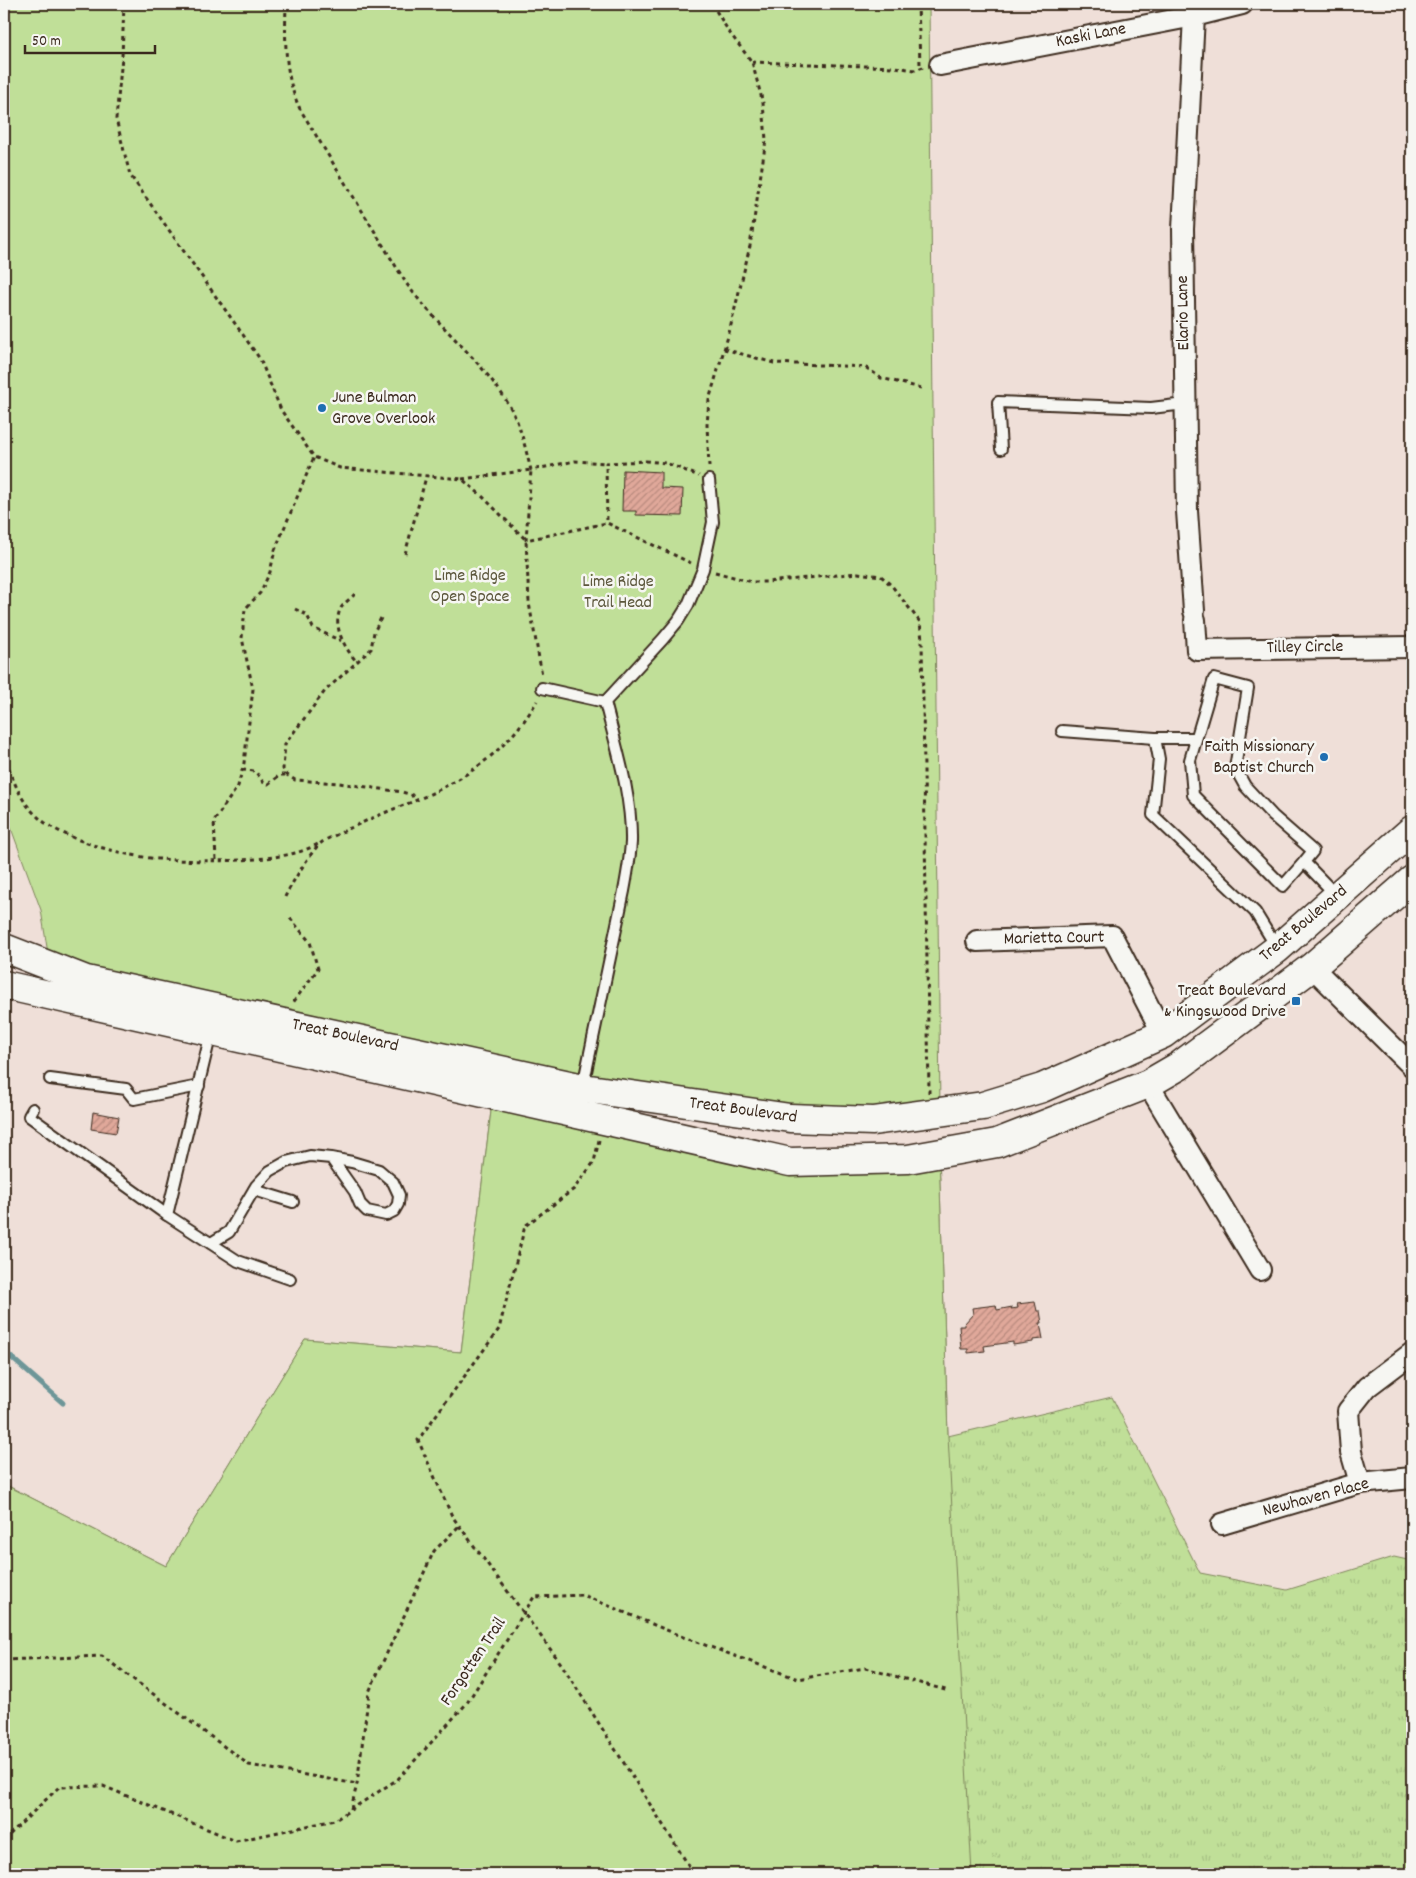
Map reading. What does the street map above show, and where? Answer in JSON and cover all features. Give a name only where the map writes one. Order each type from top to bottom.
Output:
[{"type":"main road","name":"Treat Boulevard","points":[[4,948],[86,980],[583,1088],[790,1118],[873,1122],[983,1106],[1042,1088],[1168,1031],[1277,948],[1402,839]]},
{"type":"main road","points":[[1168,1031],[1223,1014],[1284,967],[1298,962],[1312,966],[1310,956],[1321,930],[1376,883],[1402,839]]},
{"type":"main road","name":"Treat Boulevard","points":[[4,985],[790,1162],[908,1159],[997,1143],[1148,1084],[1179,1066],[1312,966],[1412,880]]},
{"type":"street","name":"Kaski Lane","points":[[930,66],[1194,16],[1242,4]]},
{"type":"street","name":"Elario Lane","points":[[1194,16],[1183,229],[1187,511],[1198,650]]},
{"type":"street","name":"Tilley Circle","points":[[1198,650],[1412,647]]},
{"type":"street","name":"Marietta Court","points":[[977,941],[1112,936],[1168,1031]]},
{"type":"street","points":[[1312,966],[1412,1066]]},
{"type":"street","points":[[1148,1084],[1260,1270]]},
{"type":"street","points":[[1360,1483],[1351,1452],[1348,1411],[1367,1387],[1412,1353]]},
{"type":"street","name":"Newhaven Place","points":[[1222,1524],[1360,1483],[1412,1478]]},
{"type":"lane","points":[[1001,449],[998,402],[1151,408],[1185,404]]},
{"type":"lane","points":[[605,702],[678,621],[688,605],[703,569],[713,522],[709,480]]},
{"type":"lane","points":[[1214,679],[1248,688],[1235,768],[1245,786],[1273,816],[1313,851],[1304,862],[1282,886],[1193,795],[1190,760],[1214,679]]},
{"type":"lane","points":[[542,688],[605,702]]},
{"type":"lane","points":[[583,1088],[624,891],[631,841],[626,793],[605,702]]},
{"type":"lane","points":[[1062,731],[1155,738],[1196,738]]},
{"type":"lane","points":[[1155,738],[1159,759],[1153,815],[1255,912],[1277,948]]},
{"type":"lane","points":[[1304,862],[1338,896]]},
{"type":"lane","points":[[167,1215],[212,1032]]},
{"type":"lane","points":[[50,1080],[126,1089],[134,1099],[199,1086]]},
{"type":"lane","points":[[33,1109],[29,1116],[167,1215],[238,1261],[290,1279]]},
{"type":"lane","points":[[211,1244],[229,1232],[254,1190],[270,1171],[286,1162],[310,1156],[331,1158],[379,1170],[394,1182],[399,1195],[398,1204],[394,1211],[386,1215],[366,1211],[331,1158]]},
{"type":"lane","points":[[254,1190],[294,1202]]},
{"type":"path","points":[[124,4],[122,57],[116,119],[130,175],[260,360],[281,410],[314,457],[340,468],[462,479],[531,470],[575,461],[587,460],[606,463],[646,461],[666,463],[709,480],[707,425],[709,400],[750,246],[766,140],[763,102],[752,62],[729,32],[712,4]]},
{"type":"path","points":[[4,753],[15,783],[29,808],[58,832],[85,843],[160,859],[216,860],[262,857],[295,853],[320,843],[369,818],[414,801],[470,773],[493,756],[528,718],[538,700],[542,688],[542,676],[529,603],[526,540],[531,470],[519,425],[509,406],[487,376],[420,302],[406,283],[300,109],[292,94],[286,58],[286,4]]},
{"type":"path","points":[[752,62],[895,66],[915,70],[930,66],[918,4]]},
{"type":"path","points":[[724,348],[774,363],[866,367],[881,378],[921,388]]},
{"type":"path","points":[[216,860],[214,821],[238,786],[242,770],[253,689],[242,638],[245,609],[260,593],[270,572],[275,550],[314,457]]},
{"type":"path","points":[[606,463],[607,523]]},
{"type":"path","points":[[405,554],[426,477]]},
{"type":"path","points":[[462,479],[481,495],[526,540]]},
{"type":"path","points":[[526,540],[607,523],[703,569],[752,582],[858,573],[881,576],[892,586],[920,622],[922,640],[929,1114]]},
{"type":"path","points":[[355,594],[340,609],[338,624],[342,641],[357,662]]},
{"type":"path","points":[[295,609],[307,614],[313,628],[342,641]]},
{"type":"path","points":[[381,618],[374,632],[371,649],[325,691],[285,744],[283,768],[287,775],[295,780],[402,792],[412,795],[414,801]]},
{"type":"path","points":[[242,770],[255,771],[263,782],[268,784],[280,775],[287,775]]},
{"type":"path","points":[[286,896],[320,843]]},
{"type":"path","points":[[287,1010],[318,969],[310,942],[290,918]]},
{"type":"path","points":[[603,1120],[594,1162],[574,1189],[525,1226],[500,1329],[418,1440],[452,1516],[562,1665],[694,1874]]},
{"type":"path","points":[[351,1810],[357,1784],[369,1692],[434,1551],[460,1526]]},
{"type":"path","name":"Forgotten Trail","points":[[4,1840],[60,1787],[103,1786],[236,1841],[335,1820],[398,1780],[467,1703],[534,1597],[583,1595],[683,1637],[798,1679],[865,1668],[949,1691]]},
{"type":"path","points":[[4,1660],[102,1656],[249,1765],[357,1784]]},
{"type":"green space","name":"Lime Ridge Open Space","points":[[4,4],[929,4],[940,1112],[790,1118],[50,966],[41,910],[4,809]]},
{"type":"green space","points":[[493,1095],[790,1162],[939,1153],[948,1436],[1112,1397],[1200,1573],[1287,1590],[1394,1557],[1412,1561],[1412,1874],[4,1874],[4,1484],[166,1566],[305,1339],[461,1352]]},
{"type":"green space","points":[[493,1095],[790,1162],[939,1153],[948,1436],[972,1874],[4,1874],[4,1484],[166,1566],[305,1339],[461,1352]]},
{"type":"building","points":[[623,470],[661,472],[661,488],[683,489],[682,516],[636,515],[636,511],[622,511]]},
{"type":"building","points":[[93,1112],[119,1117],[116,1133],[91,1129]]},
{"type":"building","points":[[1035,1302],[1037,1311],[1040,1311],[1043,1339],[1013,1345],[1013,1342],[984,1346],[985,1351],[968,1353],[968,1349],[961,1349],[959,1326],[964,1326],[973,1314],[972,1308],[996,1305],[997,1310],[1012,1307],[1011,1309],[1018,1308],[1017,1304]]},
{"type":"waterway","points":[[4,1351],[63,1403]]},
{"type":"place","name":"June Bulman Grove Overlook","points":[[322,408]]},
{"type":"place","name":"Faith Missionary Baptist Church","points":[[1324,757]]},
{"type":"place","name":"Treat Boulevard & Kingswood Drive","points":[[1296,1001]]},
{"type":"park label","name":"Lime Ridge Trail Head","points":[[618,592]]}]
